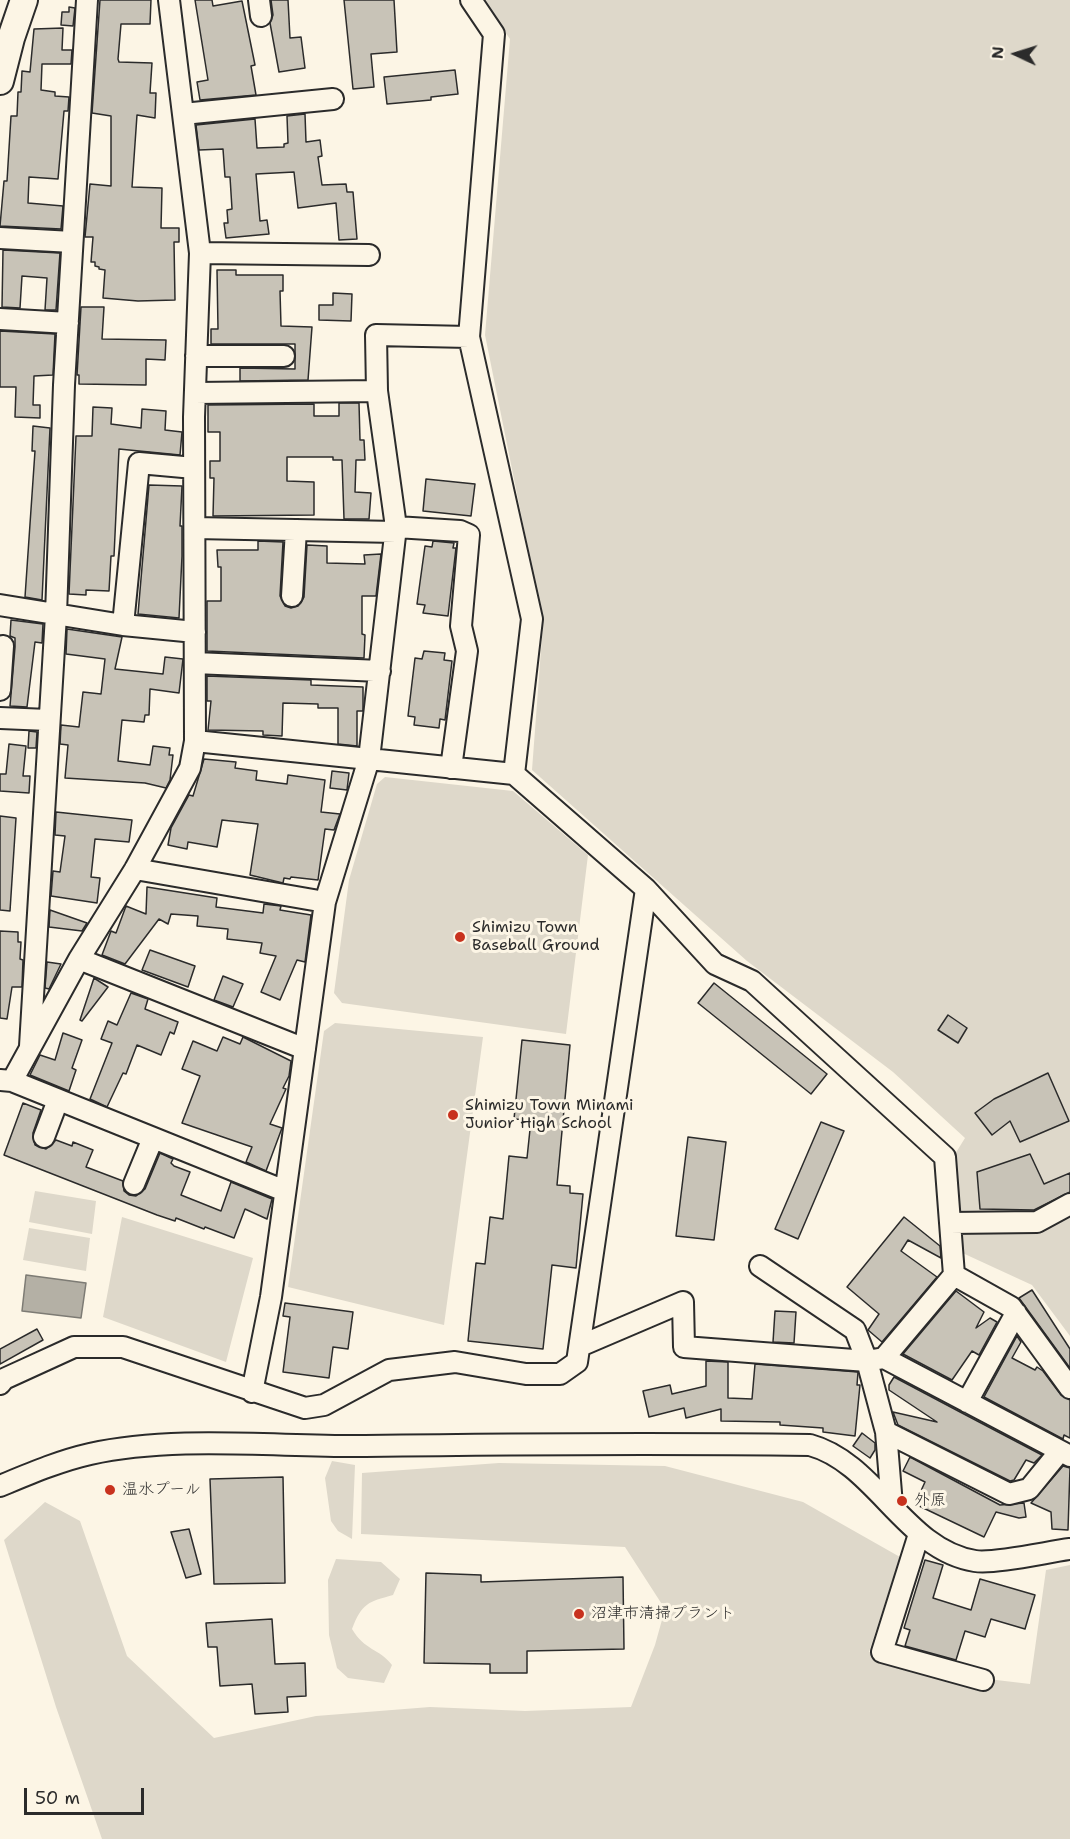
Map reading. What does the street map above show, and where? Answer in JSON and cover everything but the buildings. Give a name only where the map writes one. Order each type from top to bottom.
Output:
[{"type":"main road","points":[[0,81],[24,0]]},
{"type":"street","points":[[30,1051],[56,615],[72,242],[87,0]]},
{"type":"street","points":[[169,0],[200,253],[194,468],[195,741],[190,768],[135,869],[79,959],[30,1051],[6,1080],[285,1191]]},
{"type":"street","points":[[471,0],[494,34],[469,337],[532,618],[514,774]]},
{"type":"street","points":[[183,114],[333,99]]},
{"type":"street","points":[[0,238],[72,242]]},
{"type":"street","points":[[200,253],[369,255]]},
{"type":"street","points":[[0,319],[68,323]]},
{"type":"street","points":[[252,1392],[271,1297],[326,902],[369,759],[380,671],[396,530],[378,391],[376,335],[469,337]]},
{"type":"street","points":[[196,356],[284,356]]},
{"type":"street","points":[[195,393],[378,391]]},
{"type":"street","points":[[123,625],[140,463],[194,468]]},
{"type":"street","points":[[195,528],[460,531],[469,535],[460,626],[467,651],[452,768]]},
{"type":"street","points":[[292,596],[296,530]]},
{"type":"street","points":[[0,605],[123,625],[195,632]]},
{"type":"street","points":[[0,690],[3,646]]},
{"type":"street","points":[[195,663],[380,671]]},
{"type":"street","points":[[0,718],[48,720]]},
{"type":"street","points":[[195,741],[514,774],[645,889],[715,964],[752,981],[945,1157],[954,1275],[876,1360]]},
{"type":"street","points":[[135,869],[326,902]]},
{"type":"street","points":[[0,1384],[4,1379],[74,1347],[123,1347],[305,1408],[324,1405],[389,1370],[455,1362],[526,1374],[560,1374],[577,1362],[645,889]]},
{"type":"street","points":[[79,959],[305,1049]]},
{"type":"street","points":[[44,1137],[58,1100]]},
{"type":"street","points":[[134,1184],[153,1138]]},
{"type":"street","points":[[950,1222],[1037,1222],[1070,1204]]},
{"type":"street","points":[[760,1266],[855,1330],[876,1360],[886,1432],[892,1505]]},
{"type":"street","points":[[954,1275],[1011,1307],[1070,1388]]},
{"type":"street","points":[[580,1346],[683,1302],[684,1347],[876,1360],[967,1402],[1065,1453],[1029,1489],[1009,1494],[886,1432]]},
{"type":"street","points":[[967,1402],[1016,1313]]},
{"type":"street","points":[[0,1486],[39,1470],[89,1455],[128,1448],[176,1444],[312,1447],[629,1443],[810,1445],[830,1450],[892,1505],[919,1534],[957,1558],[978,1562],[1070,1549]]},
{"type":"street","points":[[919,1534],[882,1652],[983,1680]]},
{"type":"shaded area","points":[[483,0],[1070,0],[1070,1336],[1032,1285],[956,1250],[952,1159],[965,1138],[893,1072],[747,961],[532,770],[543,623],[485,335],[510,39]]},
{"type":"shaded area","name":"Shimizu Town Baseball Ground","points":[[385,777],[513,791],[588,855],[566,1034],[342,1003],[334,993],[349,880],[377,784]]},
{"type":"shaded area","points":[[335,1023],[483,1037],[444,1325],[288,1287],[324,1031]]},
{"type":"shaded area","points":[[35,1191],[96,1201],[92,1234],[29,1222]]},
{"type":"shaded area","points":[[122,1217],[253,1258],[226,1362],[103,1317]]},
{"type":"shaded area","points":[[29,1228],[90,1238],[86,1271],[23,1260]]},
{"type":"shaded area","points":[[26,1275],[86,1283],[81,1318],[22,1311]]},
{"type":"shaded area","points":[[332,1461],[355,1465],[352,1539],[338,1531],[331,1521],[325,1478]]},
{"type":"shaded area","points":[[499,1463],[665,1466],[803,1502],[900,1557],[869,1652],[971,1677],[1030,1684],[1046,1570],[1070,1565],[1070,1839],[102,1839],[56,1707],[4,1540],[45,1502],[80,1521],[127,1656],[214,1738],[316,1716],[430,1707],[525,1711],[631,1707],[655,1645],[665,1609],[625,1547],[361,1534],[362,1473]]},
{"type":"shaded area","points":[[336,1559],[381,1562],[400,1579],[393,1595],[367,1605],[359,1614],[352,1629],[362,1642],[382,1655],[392,1665],[384,1683],[348,1678],[337,1668],[329,1635],[328,1580]]},
{"type":"place","name":"Shimizu Town Baseball Ground","points":[[460,937]]},
{"type":"place","name":"Shimizu Town Minami Junior High School","points":[[453,1115]]},
{"type":"place","name":"温水プール","points":[[110,1490]]},
{"type":"place","name":"外原","points":[[902,1501]]},
{"type":"place","name":"沼津市清掃プラント","points":[[579,1614]]}]
